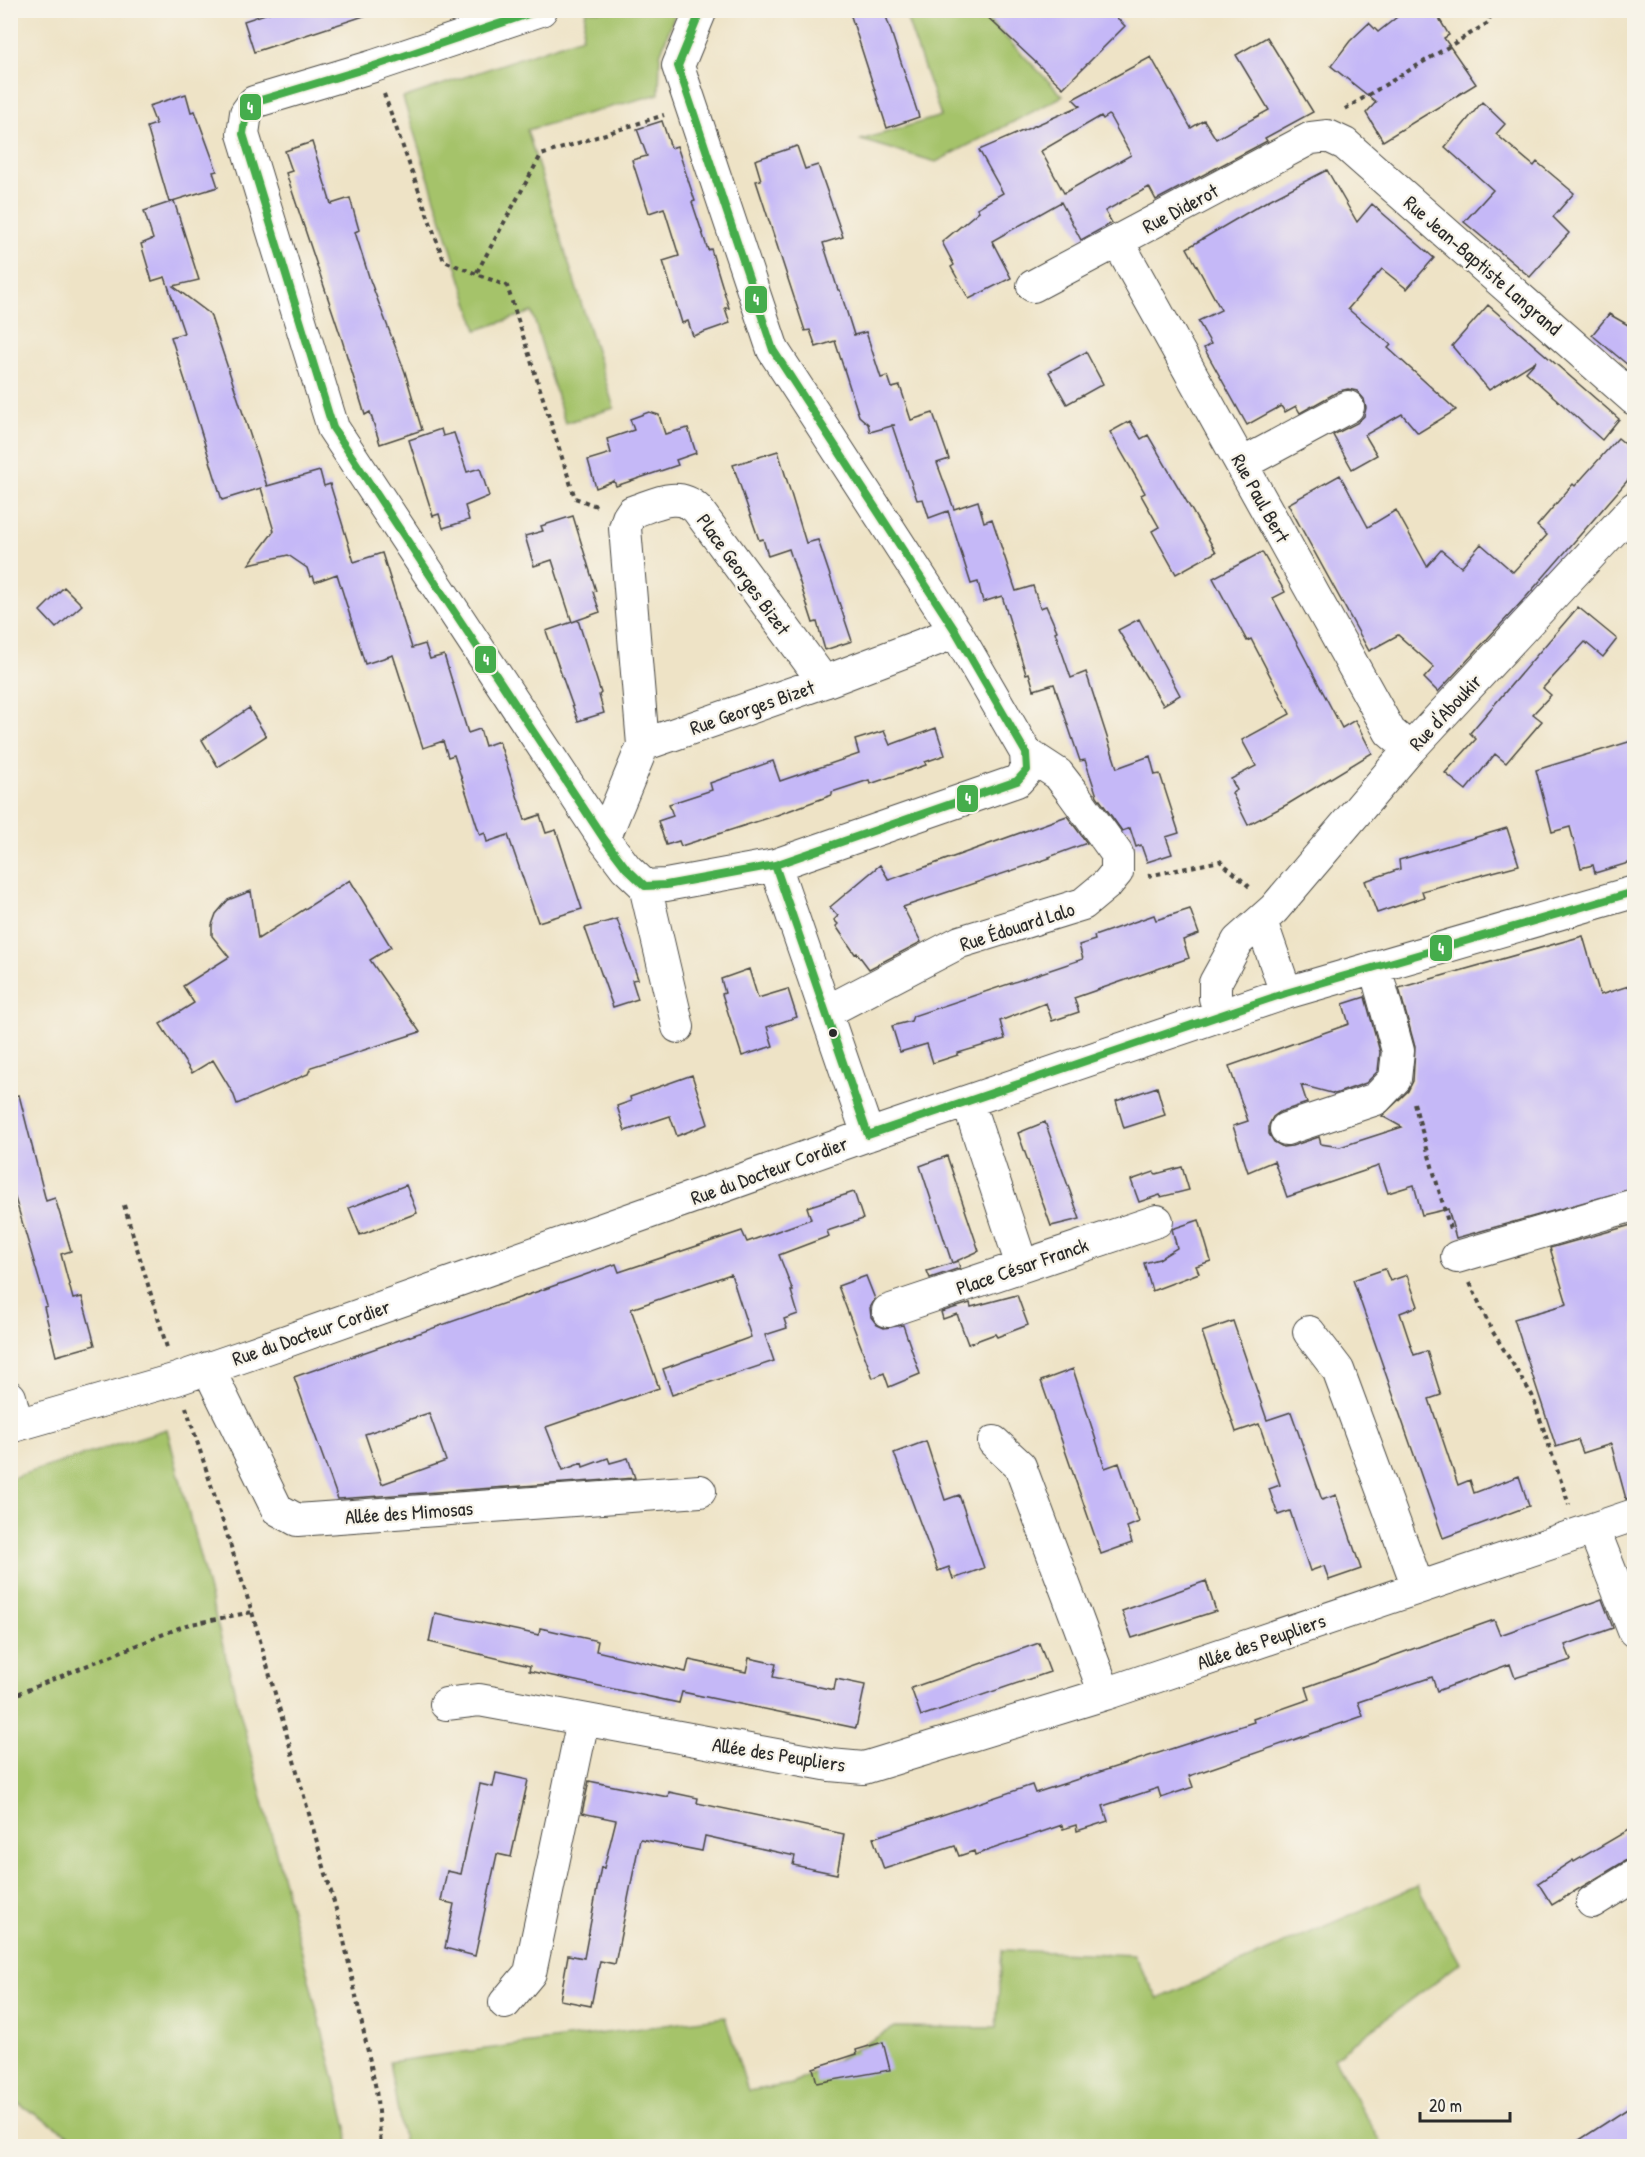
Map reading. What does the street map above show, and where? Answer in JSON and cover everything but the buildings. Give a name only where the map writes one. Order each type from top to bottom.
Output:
[{"type":"street","points":[[541,10],[374,66],[254,102],[246,113],[243,134],[333,428],[604,839],[626,868],[645,886],[678,1027]]},
{"type":"street","points":[[701,10],[678,66],[773,350],[956,632],[1026,753],[1058,774],[1072,792],[1117,854],[1117,872]]},
{"type":"street","name":"Rue Diderot","points":[[1033,286],[1311,138],[1328,136]]},
{"type":"street","name":"Rue Jean-Baptiste Langrand","points":[[1328,136],[1345,144],[1635,399]]},
{"type":"street","name":"Rue Paul Bert","points":[[1118,242],[1390,732],[1410,749]]},
{"type":"street","points":[[1242,464],[1348,407]]},
{"type":"street","name":"Place Georges Bizet","points":[[628,518],[632,513],[677,498],[688,501],[697,509],[824,682]]},
{"type":"street","name":"Rue d'Aboukir","points":[[1220,1015],[1215,998],[1215,983],[1238,941],[1274,909],[1410,749],[1635,508]]},
{"type":"street","points":[[604,839],[643,745],[626,528],[628,518]]},
{"type":"street","name":"Rue Georges Bizet","points":[[643,745],[824,682],[956,632]]},
{"type":"street","points":[[645,886],[666,885],[775,865],[1017,781],[1027,770],[1026,753]]},
{"type":"street","points":[[775,865],[868,1135]]},
{"type":"street","name":"Rue Édouard Lalo","points":[[826,1012],[960,942],[1083,904],[1107,884],[1117,872]]},
{"type":"street","name":"Rue du Docteur Cordier","points":[[13,1416],[177,1379],[868,1135],[1220,1015],[1286,993],[1635,892]]},
{"type":"street","points":[[1261,921],[1286,993]]},
{"type":"street","points":[[1286,1129],[1376,1099],[1395,1079],[1398,1051],[1375,967]]},
{"type":"street","points":[[968,1102],[1022,1266]]},
{"type":"street","points":[[1457,1257],[1635,1205]]},
{"type":"street","name":"Place César Franck","points":[[888,1311],[1157,1221]]},
{"type":"street","points":[[1308,1332],[1338,1370],[1418,1587]]},
{"type":"street","name":"Allée des Mimosas","points":[[208,1368],[277,1509],[297,1521],[700,1491]]},
{"type":"street","points":[[994,1442],[1020,1466],[1105,1694]]},
{"type":"street","name":"Allée des Peupliers","points":[[446,1704],[479,1700],[830,1765],[864,1768],[1105,1694],[1635,1515]]},
{"type":"street","points":[[1586,1532],[1635,1631]]},
{"type":"street","points":[[505,2003],[530,1972],[583,1720]]},
{"type":"street","points":[[1592,1902],[1635,1876]]},
{"type":"path","points":[[1328,136],[1334,116],[1488,23],[1492,10]]},
{"type":"path","points":[[374,66],[444,261],[477,272],[507,286],[574,498],[628,518]]},
{"type":"path","points":[[477,272],[541,155],[692,106]]},
{"type":"path","points":[[1117,872],[1142,877],[1220,861],[1231,869]]},
{"type":"path","points":[[1395,1079],[1409,1089],[1457,1257],[1491,1329],[1532,1395],[1586,1532]]},
{"type":"path","points":[[123,1205],[252,1612],[341,1927],[376,2090],[381,2146]]},
{"type":"path","points":[[10,1697],[186,1625],[252,1612]]},
{"type":"green space","points":[[586,11],[676,11],[660,55],[659,94],[527,130],[614,408],[565,423],[532,312],[477,330],[403,98],[582,37]]},
{"type":"green space","points":[[904,11],[980,11],[1063,96],[936,162],[861,140],[941,116]]},
{"type":"green space","points":[[167,1429],[347,2127],[348,2146],[88,2146],[11,2099],[11,1478]]},
{"type":"green space","points":[[1417,1886],[1460,1963],[1334,2058],[1383,2146],[404,2146],[389,2062],[725,2017],[748,2091],[793,2084],[895,2027],[996,2028],[1002,1950],[1134,1955],[1158,1999]]},
{"type":"transit line","name":"4","points":[[540,10],[374,66],[254,102],[246,113],[243,134],[333,428],[604,839],[626,868],[645,886],[666,885],[775,865],[1017,781],[1027,770],[1026,753],[956,632],[773,350],[678,66],[701,10]]},
{"type":"transit line","name":"4","points":[[775,865],[868,1135]]},
{"type":"transit line","name":"4","points":[[868,1135],[1286,993],[1634,892]]}]
